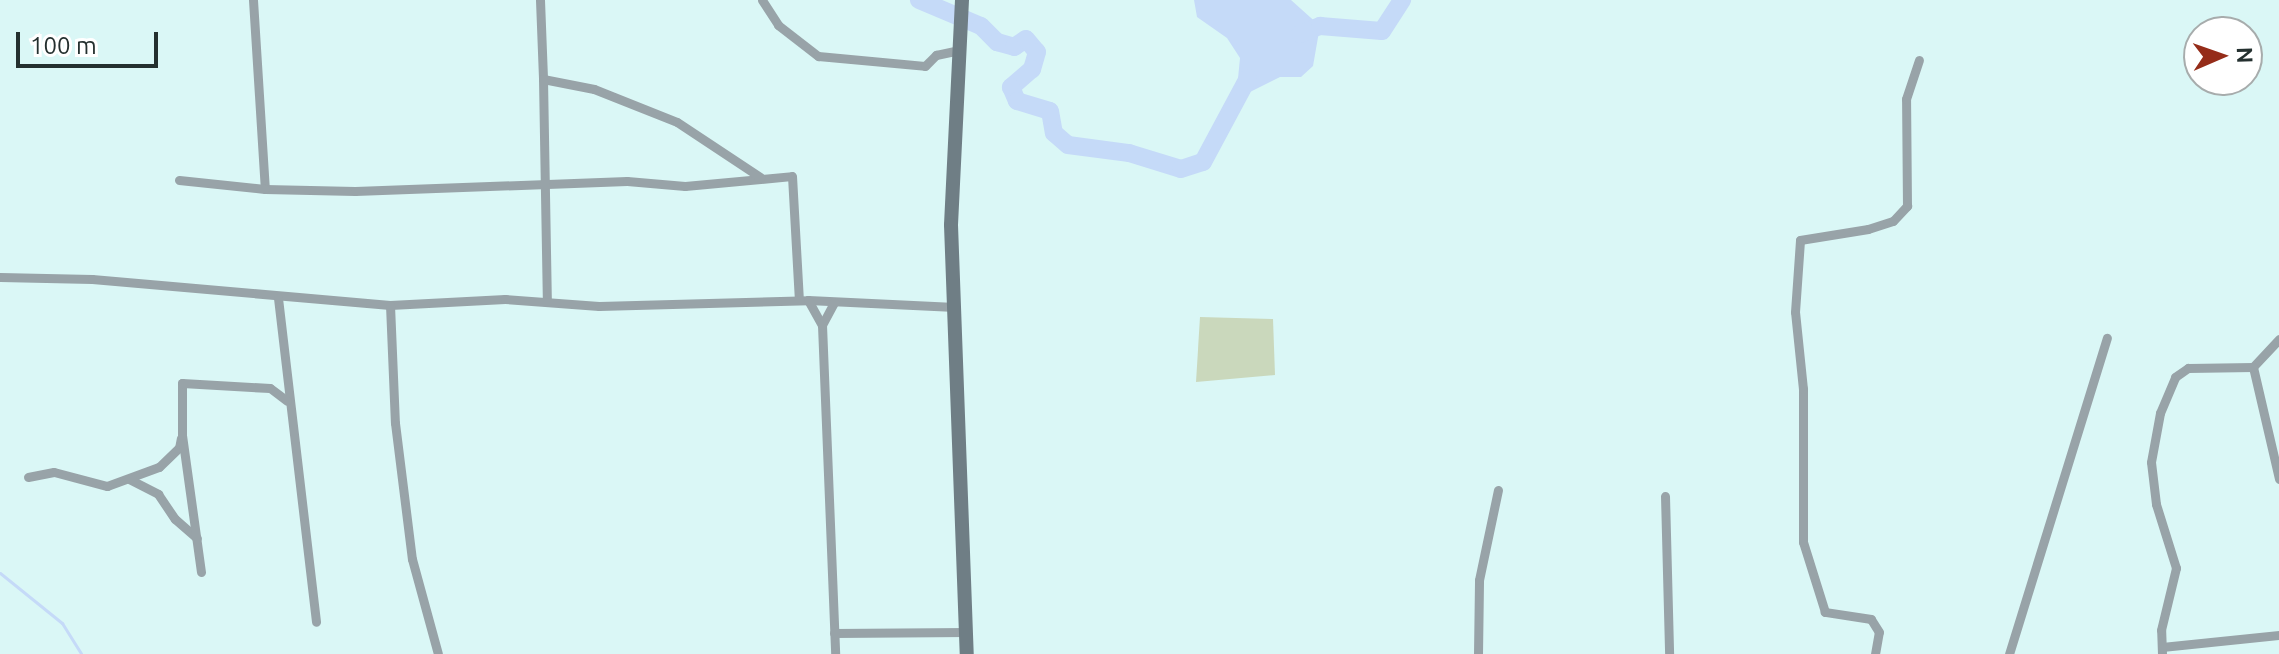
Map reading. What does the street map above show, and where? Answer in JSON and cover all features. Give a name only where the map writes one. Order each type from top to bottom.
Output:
[{"type":"main road","points":[[962,1],[951,164],[967,654]]},
{"type":"street","points":[[253,0],[265,189]]},
{"type":"street","points":[[540,0],[547,302]]},
{"type":"street","points":[[762,0],[778,25],[818,56],[925,66],[936,55],[959,50]]},
{"type":"street","points":[[1875,654],[1879,632],[1871,619],[1825,612],[1803,542],[1803,389],[1795,312],[1800,240],[1868,229],[1893,221],[1907,206],[1906,99],[1919,60]]},
{"type":"street","points":[[543,79],[594,89],[677,122],[760,177]]},
{"type":"street","points":[[179,180],[265,189],[627,181],[685,186],[792,176],[804,300],[822,325]]},
{"type":"street","points":[[0,277],[124,281],[278,298],[390,305],[804,300],[955,307]]},
{"type":"street","points":[[278,298],[283,369],[316,622]]},
{"type":"street","points":[[834,302],[822,325],[835,654]]},
{"type":"street","points":[[390,305],[395,423],[412,559],[438,654]]},
{"type":"street","points":[[2009,654],[2107,338]]},
{"type":"street","points":[[2279,339],[2253,367],[2188,368],[2175,377],[2160,413],[2151,462],[2156,504],[2176,568],[2161,630],[2162,650],[2279,635]]},
{"type":"street","points":[[2253,367],[2279,479]]},
{"type":"street","points":[[270,388],[283,369]]},
{"type":"street","points":[[201,572],[182,435],[182,383],[270,388],[287,401]]},
{"type":"street","points":[[28,477],[54,472],[93,486],[129,479],[159,467],[179,448],[182,435]]},
{"type":"street","points":[[129,479],[158,494],[173,517],[197,538]]},
{"type":"street","points":[[1478,654],[1479,580],[1498,490]]},
{"type":"street","points":[[1665,496],[1669,654]]},
{"type":"street","points":[[834,633],[967,632]]},
{"type":"green space","points":[[1200,317],[1273,319],[1275,375],[1196,382]]},
{"type":"water","points":[[1194,0],[1291,0],[1320,26],[1313,66],[1301,77],[1280,77],[1236,99],[1240,58],[1227,38],[1197,17]]},
{"type":"waterway","points":[[919,0],[981,26],[997,42],[1014,47],[1026,39],[1037,52],[1032,69],[1011,87],[1017,101],[1050,111],[1054,133],[1068,145],[1129,153],[1181,169],[1203,162],[1248,78]]},
{"type":"waterway","points":[[1300,34],[1320,26],[1382,31],[1402,0]]},
{"type":"waterway","points":[[0,573],[62,623],[81,654]]}]
